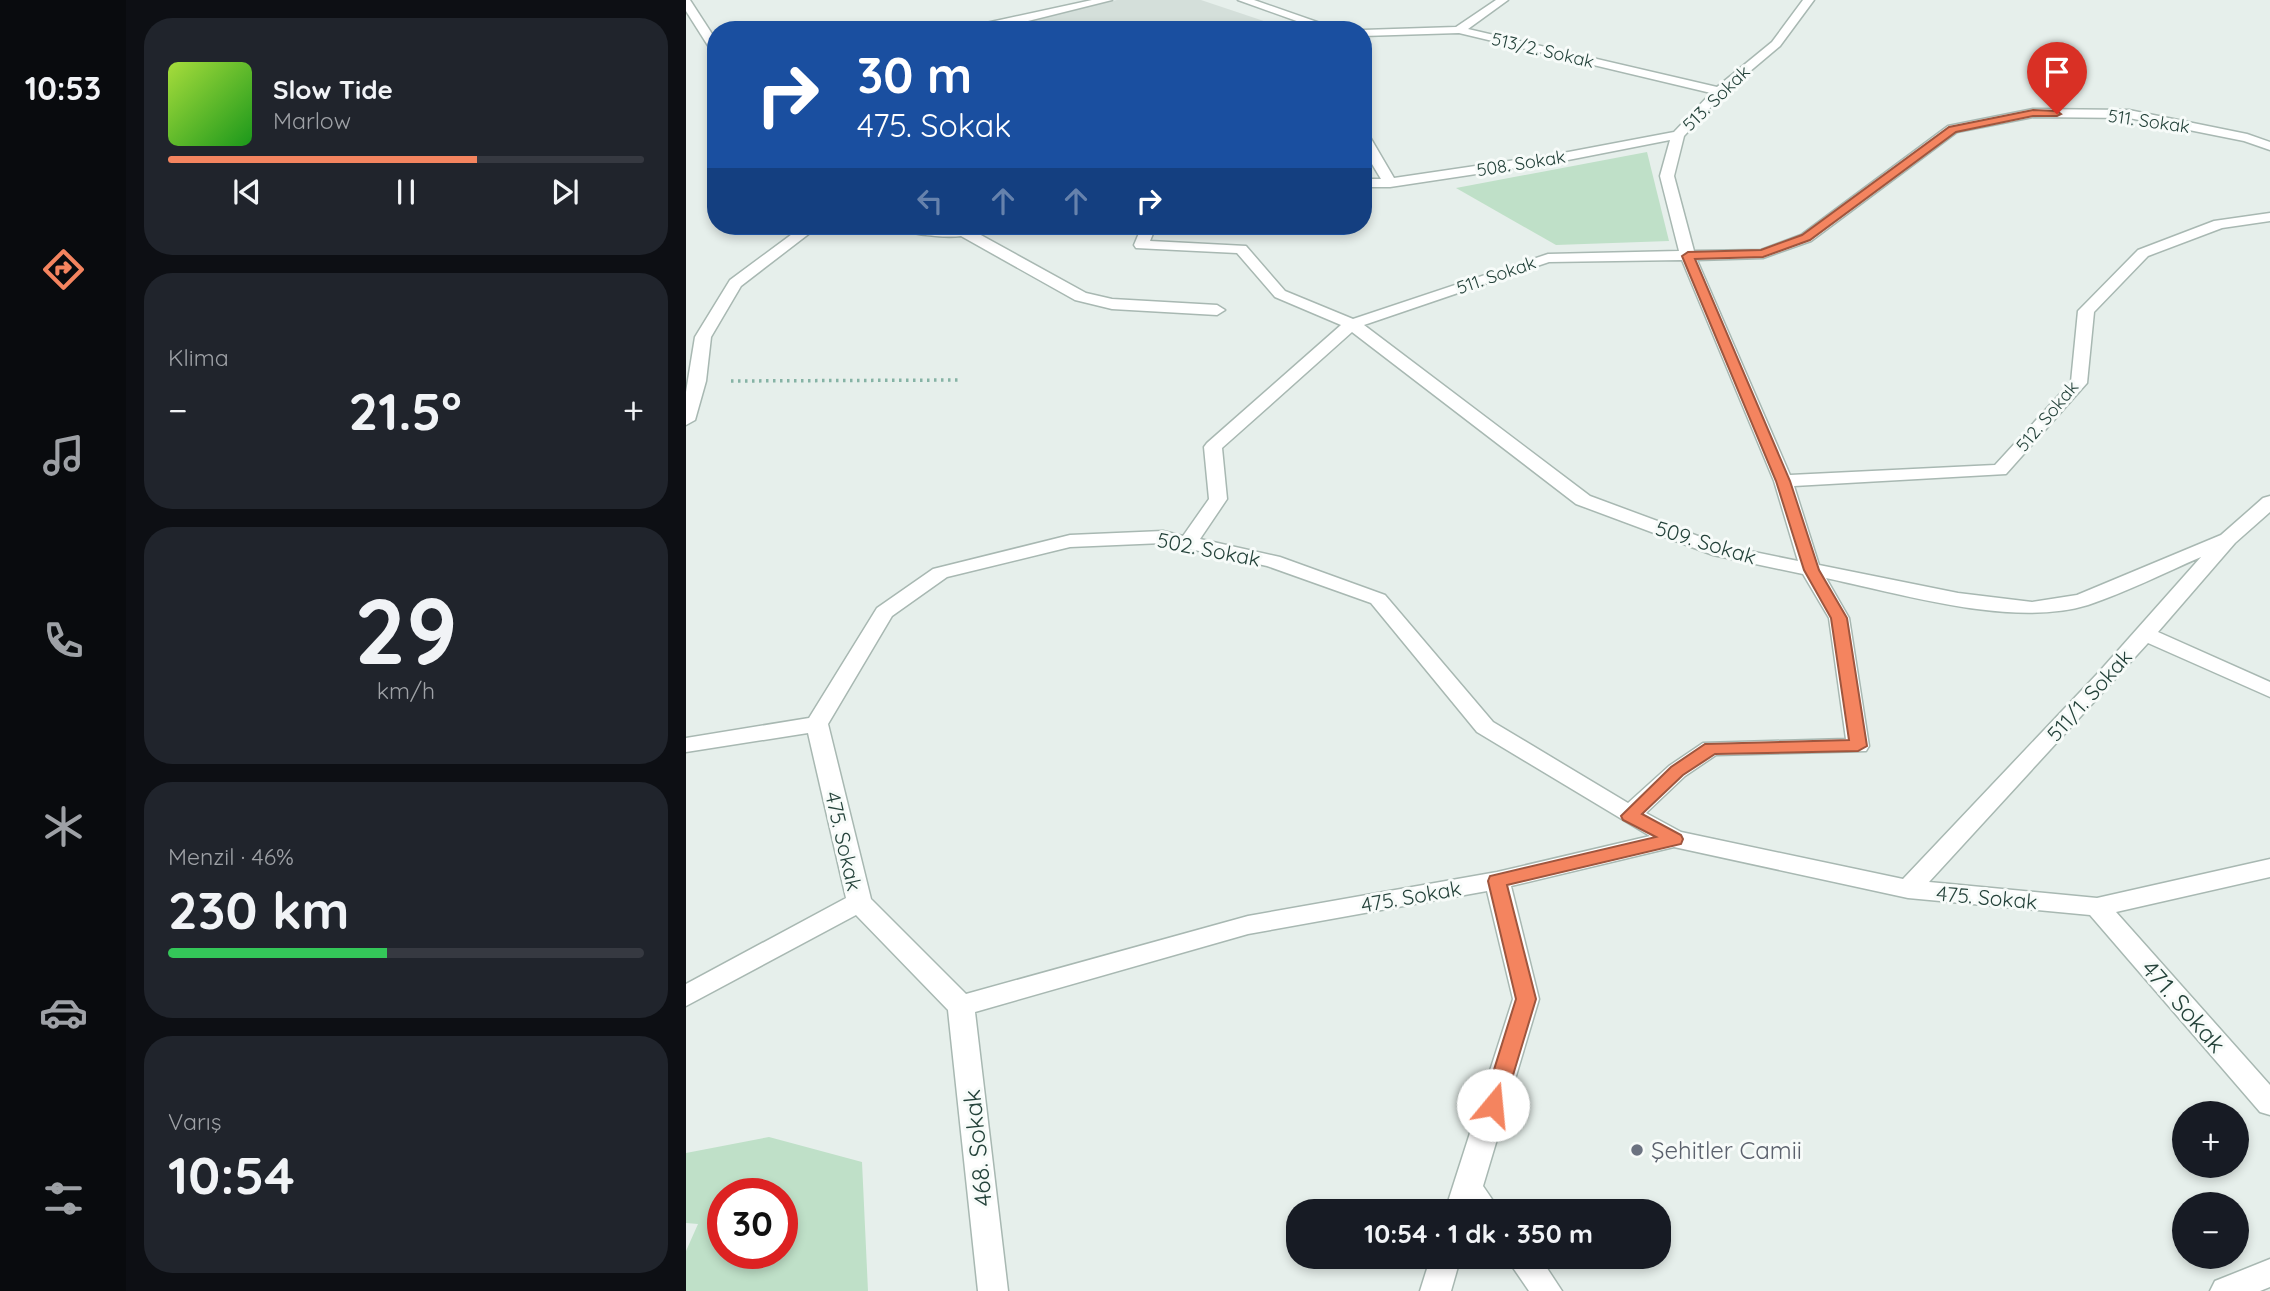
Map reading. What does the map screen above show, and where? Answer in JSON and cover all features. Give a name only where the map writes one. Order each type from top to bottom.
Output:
[{"type":"street","points":[[1038,16],[1042,0]]},
{"type":"street","points":[[1017,21],[1106,0]]},
{"type":"street","points":[[1459,30],[1503,0]]},
{"type":"street","name":"513. Sokak","points":[[1688,256],[1667,176],[1678,135],[1719,91],[1776,44],[1809,0]]},
{"type":"street","points":[[1252,1],[1309,21]]},
{"type":"street","points":[[686,2],[707,36]]},
{"type":"street","name":"513/2. Sokak","points":[[1372,33],[1459,30],[1719,91]]},
{"type":"street","name":"511. Sokak","points":[[1352,324],[1548,258],[1763,254],[1806,238],[1953,130],[2033,113],[2129,114],[2247,138],[2270,146]]},
{"type":"street","name":"508. Sokak","points":[[1372,183],[1390,183],[1563,157],[1678,135]]},
{"type":"street","points":[[1372,152],[1390,183]]},
{"type":"street","name":"512. Sokak","points":[[1783,481],[2000,471],[2079,383],[2086,312],[2143,253],[2219,224],[2270,217]]},
{"type":"street","points":[[686,420],[692,382],[704,337],[734,284],[800,235]]},
{"type":"street","points":[[969,235],[1081,297],[1112,304],[1217,310]]},
{"type":"street","name":"509. Sokak","points":[[1145,235],[1141,245],[1241,249],[1280,294],[1352,324],[1583,500],[1720,551],[1958,599],[2032,608],[2082,600],[2228,539]]},
{"type":"street","points":[[1630,816],[1677,771],[1711,748],[1858,746],[1839,618],[1811,570],[1783,481],[1688,256]]},
{"type":"street","points":[[1188,542],[1218,499],[1213,447],[1352,324]]},
{"type":"street","name":"511/1. Sokak","points":[[1908,889],[2145,634],[2228,539],[2270,502]]},
{"type":"street","name":"502. Sokak","points":[[817,724],[884,612],[940,573],[1070,541],[1163,537],[1273,561],[1378,599],[1485,727],[1630,816],[1674,839]]},
{"type":"street","points":[[2145,634],[2270,690]]},
{"type":"street","points":[[686,745],[817,724]]},
{"type":"street","name":"475. Sokak","points":[[817,724],[859,902],[961,1006],[1248,925],[1497,881],[1674,839],[1908,889],[2097,907],[2270,868]]},
{"type":"street","points":[[1472,1199],[1526,999],[1497,881]]},
{"type":"street","points":[[686,996],[859,902]]},
{"type":"street","name":"471. Sokak","points":[[2097,907],[2270,1104]]},
{"type":"street","name":"468. Sokak","points":[[961,1006],[993,1291]]},
{"type":"street","points":[[1436,1291],[1443,1269]]},
{"type":"street","points":[[1530,1269],[1548,1291]]},
{"type":"street","points":[[2226,1291],[2270,1273]]},
{"type":"path","points":[[692,382],[958,380]]},
{"type":"shaded area","points":[[1117,0],[1201,0],[1264,21],[1027,21]]},
{"type":"green space","points":[[1647,152],[1669,241],[1556,245],[1456,188]]},
{"type":"green space","points":[[769,1137],[862,1162],[868,1291],[686,1291],[686,1251],[698,1224],[686,1223],[686,1153]]},
{"type":"place","name":"Şehitler Camii","points":[[1637,1150]]},
{"type":"route","points":[[1493,1105],[1526,999],[1497,881],[1674,839],[1630,816],[1677,771],[1711,748],[1858,746],[1839,618],[1811,570],[1783,481],[1688,256],[1763,254],[1806,238],[1953,130],[2033,113],[2057,114]]}]
